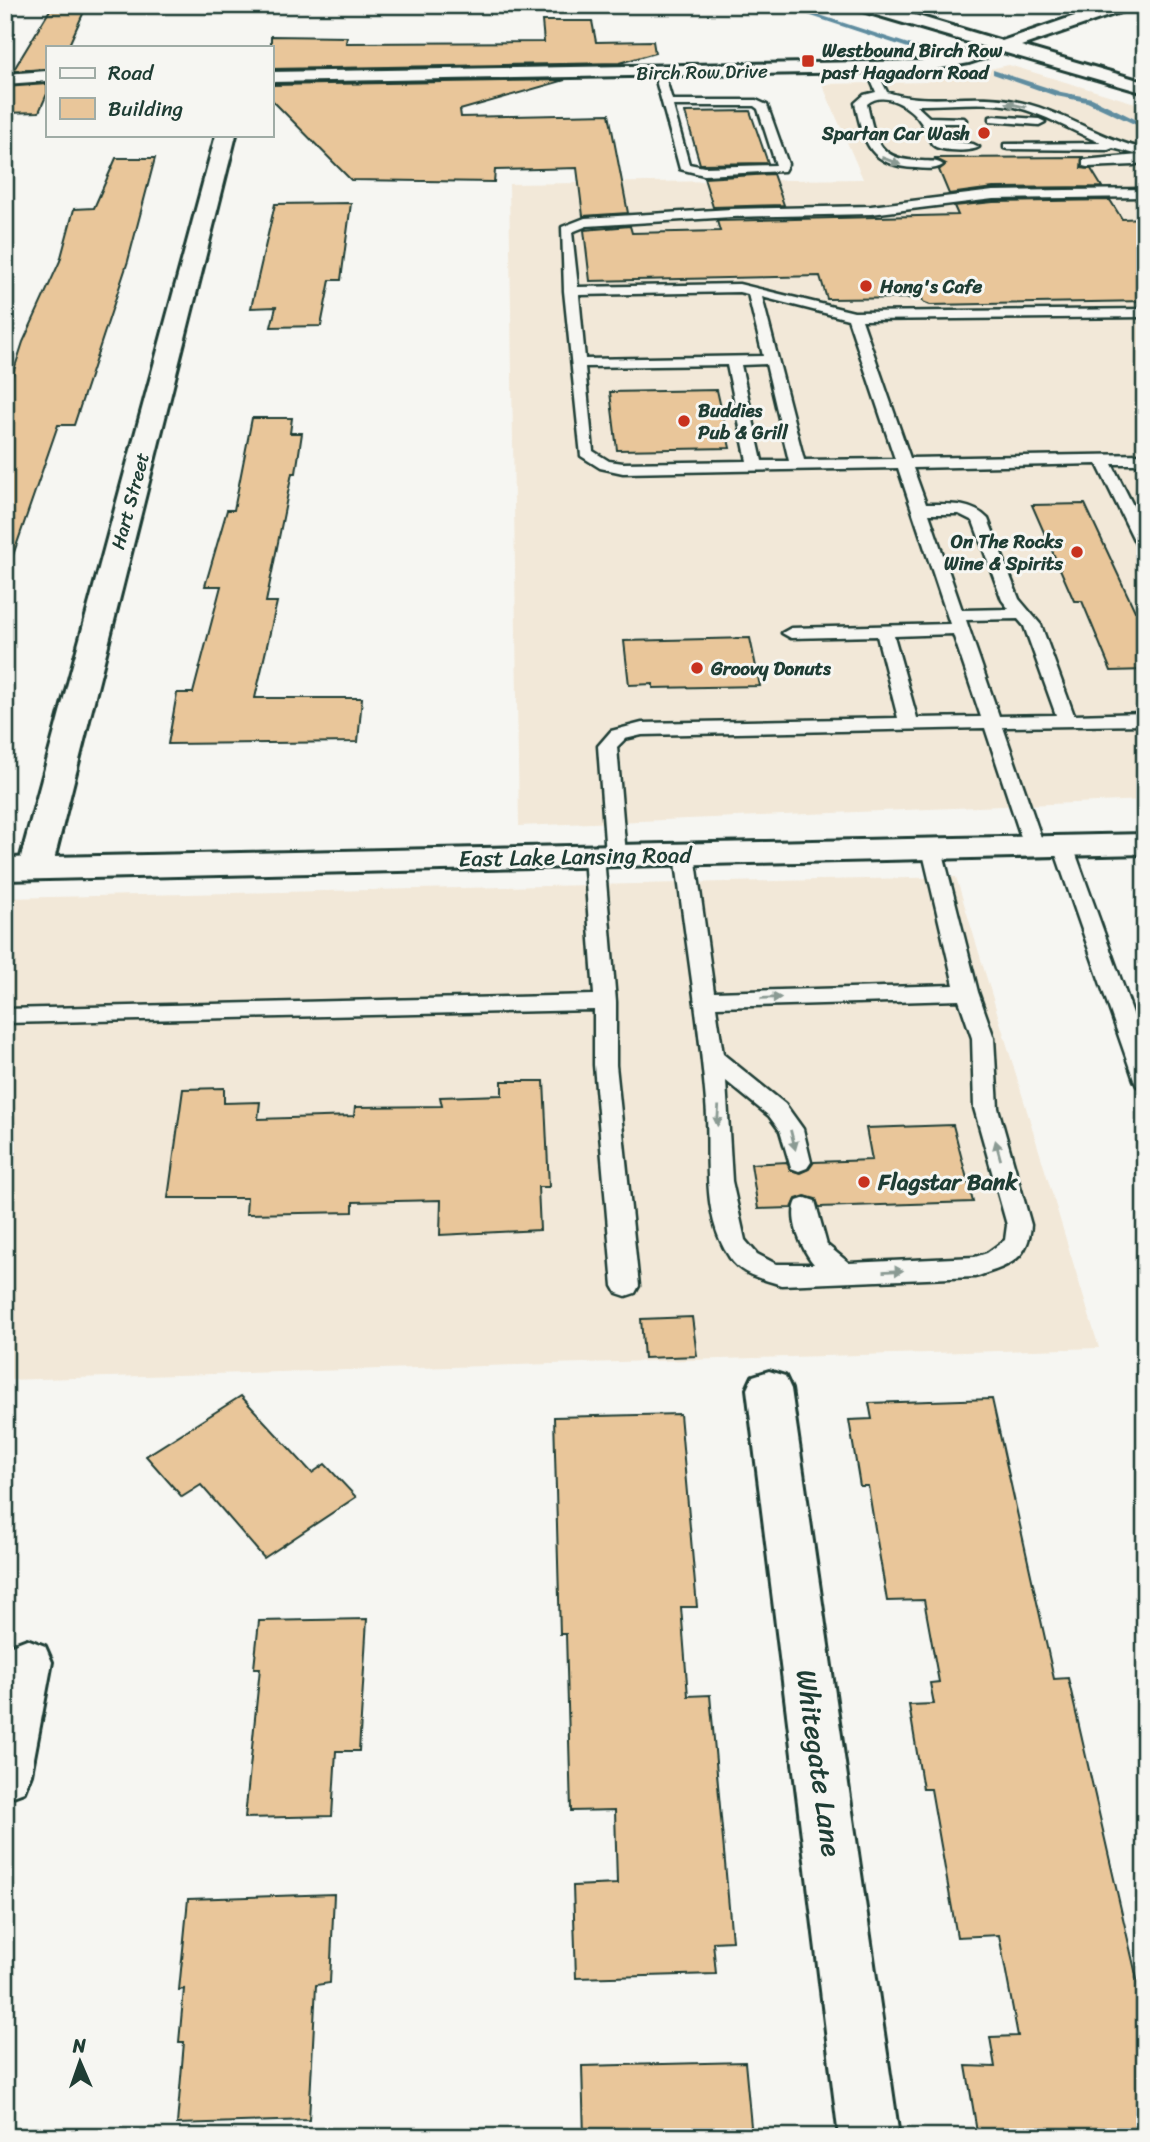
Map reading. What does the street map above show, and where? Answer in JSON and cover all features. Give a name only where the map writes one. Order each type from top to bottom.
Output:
[{"type":"street","name":"Birch Row Drive","points":[[273,77],[871,69],[950,63],[1123,5]]},
{"type":"street","points":[[868,6],[1145,89]]},
{"type":"street","points":[[5,79],[46,78]]},
{"type":"street","name":"Hart Street","points":[[20,869],[226,136]]},
{"type":"street","name":"East Lake Lansing Road","points":[[20,869],[1145,844]]},
{"type":"street","name":"Whitegate Lane","points":[[769,1389],[869,2137]]},
{"type":"street","points":[[5,1774],[27,1662]]},
{"type":"lane","points":[[871,69],[882,94]]},
{"type":"lane","points":[[659,73],[667,103],[684,166],[704,171],[780,168],[782,164],[763,107],[756,103],[667,103]]},
{"type":"lane","points":[[937,165],[894,164],[880,156],[865,123],[861,103],[868,97],[882,94],[904,100],[971,99],[1014,104],[1044,112],[1145,155]]},
{"type":"lane","points":[[904,100],[926,120],[938,144],[973,147]]},
{"type":"lane","points":[[994,119],[1048,123],[1087,145]]},
{"type":"lane","points":[[926,120],[960,120]]},
{"type":"lane","points":[[1008,146],[1087,145],[1125,148]]},
{"type":"lane","points":[[1087,163],[1134,161],[1145,155]]},
{"type":"lane","points":[[1145,192],[993,195],[871,210],[722,213],[585,222],[566,230],[586,453],[593,460],[623,468],[1145,459]]},
{"type":"lane","points":[[571,291],[754,290],[836,314],[854,316],[1145,313]]},
{"type":"lane","points":[[754,290],[799,465]]},
{"type":"lane","points":[[854,316],[993,722],[1049,846],[1145,1080]]},
{"type":"lane","points":[[578,363],[772,359]]},
{"type":"lane","points":[[733,360],[755,466]]},
{"type":"lane","points":[[1102,460],[1145,546]]},
{"type":"lane","points":[[921,509],[956,509],[971,512],[980,519],[1011,600],[1032,625],[1067,720]]},
{"type":"lane","points":[[791,633],[884,631],[1023,614]]},
{"type":"lane","points":[[884,631],[909,724]]},
{"type":"lane","points":[[626,1286],[605,1065],[607,746],[618,735],[642,729],[1145,719]]},
{"type":"lane","points":[[685,854],[713,1058],[718,1105],[716,1142],[730,1236],[740,1252],[756,1267],[781,1275],[975,1267],[996,1260],[1017,1244],[1018,1225],[986,1108],[983,1038],[967,992],[932,849]]},
{"type":"lane","points":[[703,1000],[967,992]]},
{"type":"lane","points":[[5,1016],[605,1002]]},
{"type":"lane","points":[[713,1058],[777,1110],[792,1129],[799,1162]]},
{"type":"lane","points":[[806,1207],[814,1246],[823,1261],[846,1273]]},
{"type":"shaded area","points":[[1009,65],[1145,106],[1145,800],[519,826],[509,184],[863,179],[822,84],[925,82]]},
{"type":"shaded area","points":[[956,877],[1099,1348],[5,1380],[5,898]]},
{"type":"building","points":[[53,5],[87,5],[68,46],[46,46],[46,69],[13,71]]},
{"type":"building","points":[[542,21],[592,21],[596,42],[653,41],[655,53],[620,63],[273,69],[271,36],[347,37],[346,43],[544,42]]},
{"type":"building","points":[[565,80],[460,110],[461,117],[609,114],[628,213],[583,216],[577,168],[495,170],[494,182],[351,180],[273,101],[273,85]]},
{"type":"building","points":[[46,84],[46,96],[39,112],[5,113],[5,87]]},
{"type":"building","points":[[750,111],[768,163],[700,164],[685,112]]},
{"type":"building","points":[[1083,157],[1081,168],[1091,169],[1102,187],[993,188],[949,194],[939,170],[946,164],[934,158]]},
{"type":"building","points":[[116,158],[155,158],[128,261],[74,425],[58,425],[12,558],[5,556],[5,398],[23,342],[60,261],[74,209],[94,208]]},
{"type":"building","points":[[773,174],[784,205],[713,207],[704,178]]},
{"type":"building","points":[[1110,200],[1122,219],[1145,218],[1145,301],[930,305],[923,302],[922,298],[827,299],[820,276],[590,281],[584,230],[630,226],[632,233],[720,231],[717,221],[958,215],[954,206],[993,202]]},
{"type":"building","points":[[351,203],[341,280],[330,280],[321,326],[271,327],[276,307],[251,308],[275,204]]},
{"type":"building","name":"Buddies Pub & Grill","points":[[717,390],[730,448],[617,450],[610,392]]},
{"type":"building","points":[[252,418],[292,418],[290,433],[302,433],[296,473],[292,473],[266,602],[277,602],[255,698],[362,698],[358,742],[168,744],[177,693],[193,693],[221,586],[205,586],[227,510],[234,510]]},
{"type":"building","points":[[1085,504],[1135,611],[1145,611],[1145,670],[1111,671],[1082,601],[1074,601],[1032,505]]},
{"type":"building","points":[[750,638],[760,686],[653,688],[653,684],[629,685],[624,641]]},
{"type":"building","points":[[502,1081],[544,1081],[549,1187],[538,1187],[540,1230],[440,1235],[441,1200],[353,1202],[353,1212],[246,1214],[247,1198],[168,1198],[183,1089],[224,1088],[224,1103],[260,1102],[258,1119],[354,1116],[355,1107],[442,1106],[440,1097],[502,1095]]},
{"type":"building","points":[[953,1125],[973,1202],[819,1207],[816,1199],[805,1196],[796,1199],[792,1208],[758,1209],[751,1164],[787,1162],[790,1170],[800,1173],[809,1169],[814,1162],[872,1160],[866,1128]]},
{"type":"building","points":[[692,1317],[697,1356],[644,1358],[641,1319]]},
{"type":"building","points":[[241,1396],[312,1473],[325,1464],[356,1497],[264,1558],[201,1485],[182,1497],[146,1456]]},
{"type":"building","points":[[992,1399],[1054,1679],[1068,1678],[1145,2014],[1145,2137],[978,2137],[966,2066],[995,2067],[990,2037],[1018,2036],[999,1935],[957,1937],[931,1789],[923,1789],[909,1705],[934,1704],[930,1683],[939,1682],[924,1600],[887,1601],[868,1486],[860,1486],[849,1420],[872,1419],[869,1403]]},
{"type":"building","points":[[680,1414],[697,1607],[681,1607],[688,1696],[710,1695],[732,1941],[713,1942],[716,1974],[576,1978],[573,1886],[617,1884],[615,1810],[571,1811],[566,1634],[560,1634],[554,1417]]},
{"type":"building","points":[[367,1619],[359,1751],[336,1751],[332,1816],[245,1818],[260,1668],[254,1668],[259,1621]]},
{"type":"building","points":[[334,1894],[330,1983],[316,1985],[309,2120],[177,2124],[184,2042],[179,2042],[184,1989],[179,1990],[188,1899]]},
{"type":"building","points":[[745,2062],[752,2137],[584,2137],[582,2066]]},
{"type":"waterway","points":[[781,5],[929,52]]},
{"type":"waterway","points":[[996,72],[1059,94],[1089,100],[1145,127]]},
{"type":"place","name":"Westbound Birch Row past Hagadorn Road","points":[[808,61]]},
{"type":"place","name":"Spartan Car Wash","points":[[984,133]]},
{"type":"place","name":"Hong's Cafe","points":[[866,286]]},
{"type":"place","name":"Buddies Pub & Grill","points":[[684,421]]},
{"type":"place","name":"On The Rocks Wine & Spirits","points":[[1077,552]]},
{"type":"place","name":"Groovy Donuts","points":[[697,668]]},
{"type":"place","name":"Flagstar Bank","points":[[864,1182]]}]
